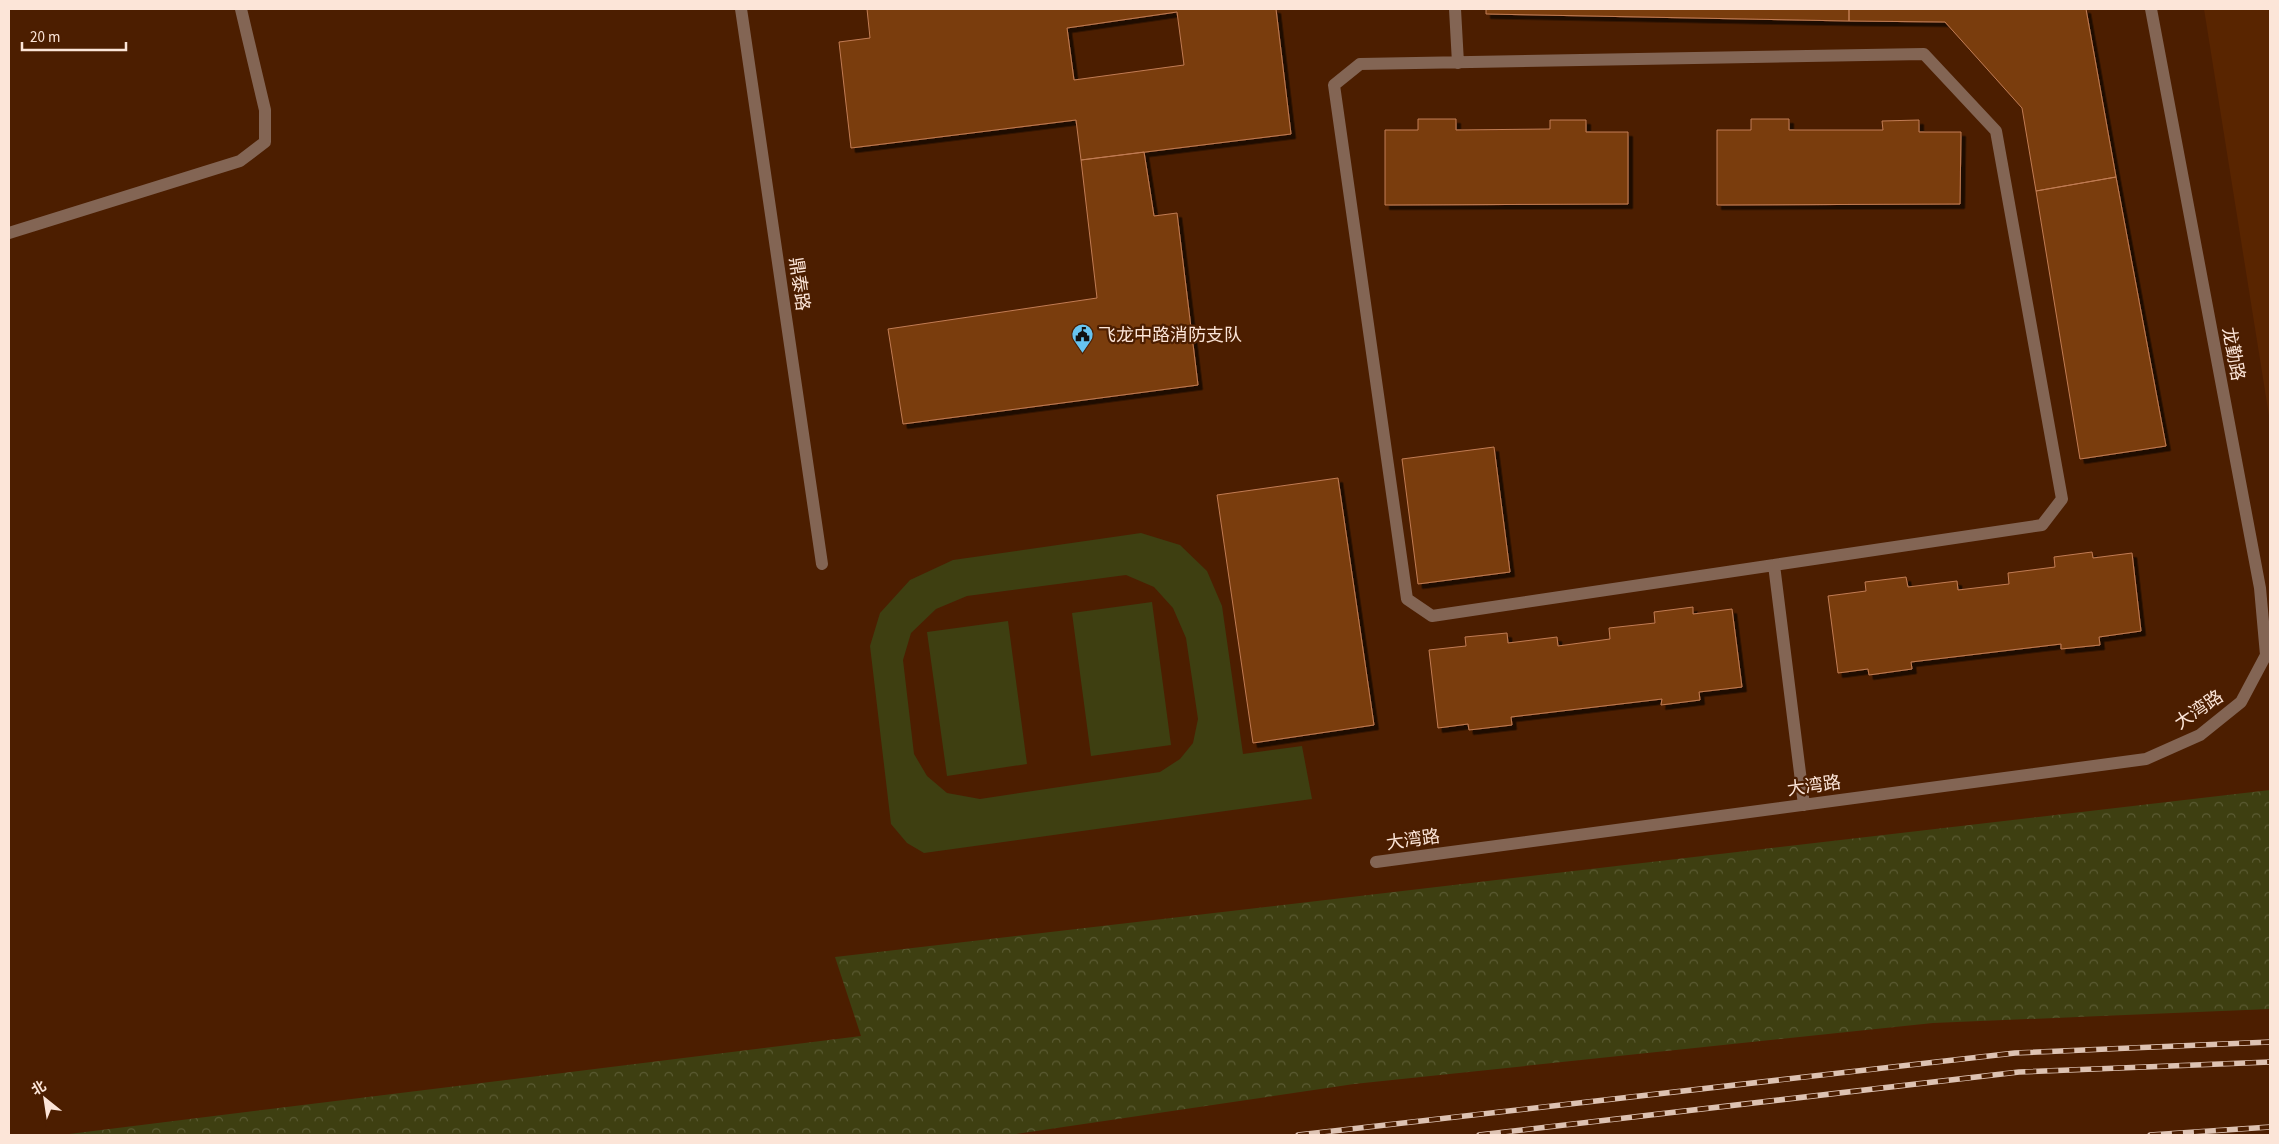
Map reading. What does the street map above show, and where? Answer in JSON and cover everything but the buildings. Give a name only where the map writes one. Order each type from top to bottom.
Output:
[{"type":"street","points":[[9,233],[240,162],[265,142],[265,110],[241,9]]},
{"type":"street","name":"鼎泰路","points":[[741,9],[822,564]]},
{"type":"street","points":[[1455,9],[1458,63]]},
{"type":"street","name":"龙勤路","points":[[2150,9],[2260,588],[2266,655],[2241,702]]},
{"type":"street","points":[[1924,54],[1996,130],[2062,500],[2042,525],[1774,565],[1432,616],[1406,599],[1334,85],[1360,64],[1924,54]]},
{"type":"street","points":[[1774,565],[1804,805]]},
{"type":"street","name":"大湾路","points":[[1376,862],[2146,759],[2200,735],[2241,702]]},
{"type":"shaded area","points":[[2204,9],[2270,9],[2270,422]]},
{"type":"green space","points":[[1141,533],[1180,545],[1207,571],[1222,606],[1243,754],[1302,746],[1312,799],[924,853],[907,843],[891,824],[870,646],[880,613],[910,580],[953,560]],"holes":[[[1126,575],[1154,587],[1173,608],[1186,638],[1198,719],[1193,743],[1180,759],[1160,772],[980,799],[947,793],[927,776],[914,754],[903,660],[911,633],[936,609],[967,596]]]},
{"type":"green space","points":[[1152,602],[1171,745],[1091,756],[1072,613]]},
{"type":"green space","points":[[1008,621],[1027,764],[947,776],[927,632]]},
{"type":"green space","points":[[2270,790],[2270,1009],[1933,1023],[1354,1084],[1010,1135],[61,1135],[861,1036],[835,957]]},
{"type":"railway","points":[[1298,1135],[2015,1053],[2270,1042]]},
{"type":"railway","points":[[1479,1135],[2019,1072],[2270,1062]]},
{"type":"railway","points":[[2150,1135],[2270,1127]]},
{"type":"place","name":"飞龙中路消防支队","points":[[1082,354]]}]
